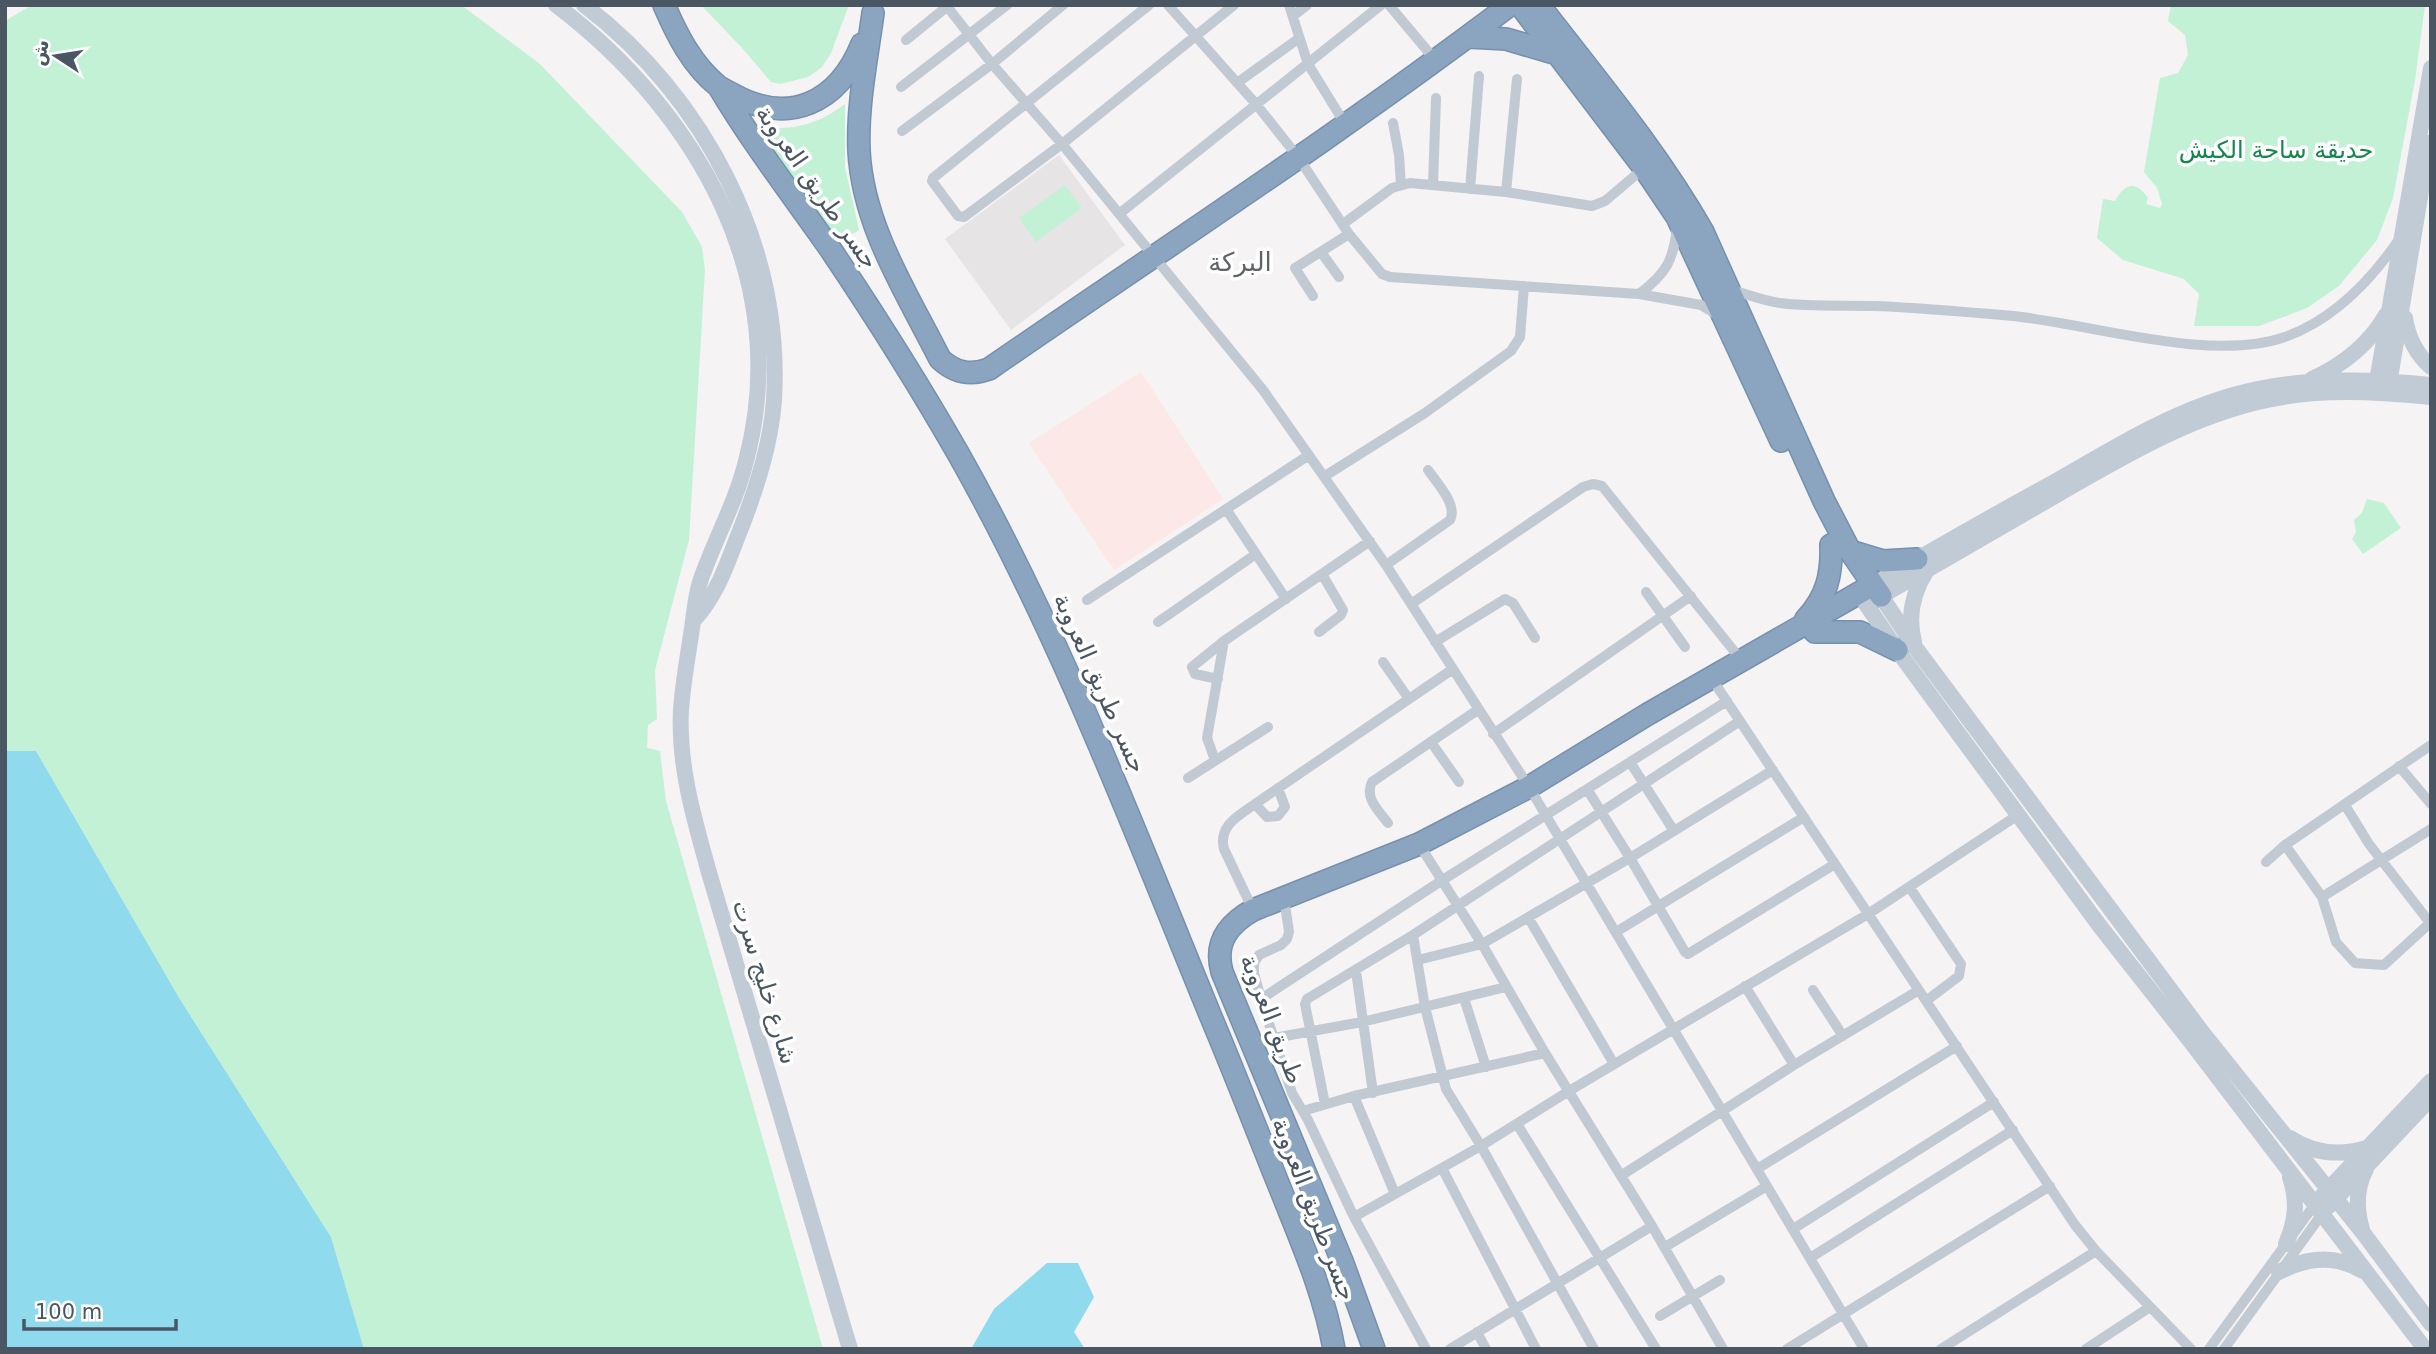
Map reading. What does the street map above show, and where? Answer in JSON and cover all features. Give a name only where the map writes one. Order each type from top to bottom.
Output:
[{"type":"highway","points":[[644,5],[674,32],[696,63],[719,87],[749,103],[769,108],[791,108],[812,103],[832,91],[852,68],[873,9]]},
{"type":"highway","points":[[663,5],[674,32]]},
{"type":"highway","points":[[873,9],[859,134],[863,185],[871,218],[940,359],[948,366],[968,373],[989,369],[1436,61],[1510,5]]},
{"type":"highway","points":[[1520,5],[1678,217],[1810,504],[1870,594],[1742,661],[1718,689]]},
{"type":"highway","points":[[1539,5],[1678,191],[1703,232],[1807,467],[1840,548],[1831,567],[1829,583],[1813,611],[1807,629]]},
{"type":"highway","points":[[1469,37],[1506,39],[1557,54]]},
{"type":"highway","name":"جسر طريق العروبة","points":[[719,87],[753,142],[833,254],[897,352],[957,452],[1022,573],[1095,734],[1223,1045],[1312,1267],[1326,1310],[1334,1349]]},
{"type":"highway","points":[[1840,548],[1883,561],[1922,565]]},
{"type":"highway","points":[[1253,910],[1419,844],[1529,787],[1625,730],[1718,689],[1807,629],[1860,632],[1906,648]]},
{"type":"highway","name":"طريق العروبة","points":[[1253,910],[1240,918],[1221,942],[1219,952],[1222,972],[1342,1261],[1374,1349]]},
{"type":"main road","name":"شارع خليج سرت","points":[[556,5],[615,54],[668,117],[716,191],[750,282],[758,342],[755,413],[741,479],[700,583],[684,668],[681,739],[692,812],[850,1349]]},
{"type":"main road","name":"شارع خليج سرت","points":[[584,5],[652,69],[683,106],[703,136],[739,203],[762,267],[769,300],[775,367],[774,402],[766,449],[748,509],[716,590],[693,621]]},
{"type":"main road","points":[[2431,68],[2403,233],[2396,308],[2417,352],[2431,367]]},
{"type":"main road","points":[[2383,386],[2431,133]]},
{"type":"main road","points":[[2306,382],[2354,354],[2396,308]]},
{"type":"main road","points":[[2431,385],[2383,386],[2306,382],[2229,397],[2140,432],[1922,565],[1911,607],[1906,648],[2202,1032],[2364,1234],[2431,1324]]},
{"type":"main road","points":[[2425,1349],[2099,925],[2018,815],[1870,594],[2138,449],[2199,420],[2265,400],[2311,393],[2383,386],[2431,397]]},
{"type":"main road","points":[[2319,1209],[2431,1081]]},
{"type":"main road","points":[[2364,1234],[2358,1212],[2359,1188],[2369,1154],[2431,1098]]},
{"type":"main road","points":[[2280,1129],[2292,1139],[2321,1152],[2369,1154]]},
{"type":"main road","points":[[2286,1165],[2296,1205],[2286,1244]]},
{"type":"main road","points":[[2279,1272],[2291,1265],[2318,1259],[2344,1262],[2369,1274]]},
{"type":"street","points":[[901,87],[1007,5]]},
{"type":"street","points":[[902,131],[992,64],[1063,5]]},
{"type":"street","points":[[1149,5],[933,178],[932,181],[958,216],[964,217],[1062,144],[1234,5]]},
{"type":"street","points":[[1168,5],[1256,104],[1298,157],[1377,271],[1390,277],[1639,294],[1701,305],[1724,320]]},
{"type":"street","points":[[1307,5],[1291,11],[1298,39],[1308,64],[1345,124]]},
{"type":"street","points":[[1119,214],[1381,5]]},
{"type":"street","points":[[1389,5],[1436,61]]},
{"type":"street","points":[[906,40],[947,6],[992,64],[1062,144],[1263,390],[1370,541],[1529,787],[1864,1349]]},
{"type":"street","points":[[1237,83],[1298,39]]},
{"type":"street","points":[[1470,189],[1479,76]]},
{"type":"street","points":[[1506,192],[1517,79]]},
{"type":"street","points":[[1433,186],[1436,98]]},
{"type":"street","points":[[1393,123],[1401,185]]},
{"type":"street","points":[[1313,296],[1295,268],[1321,252],[1392,188],[1401,185],[1433,186],[1506,192],[1592,206],[1605,201],[1644,168]]},
{"type":"street","points":[[1639,294],[1660,277],[1668,266],[1678,217]]},
{"type":"street","points":[[1729,289],[1779,303],[1911,308],[2003,316],[2183,343],[2253,345],[2286,337],[2320,320],[2346,302],[2384,261],[2403,233]]},
{"type":"street","points":[[1321,252],[1339,277]]},
{"type":"street","points":[[1325,477],[1425,413],[1511,351],[1520,337],[1524,286]]},
{"type":"street","points":[[1087,600],[1309,454]]},
{"type":"street","points":[[1386,565],[1452,516],[1452,507],[1428,470]]},
{"type":"street","points":[[1411,604],[1583,487],[1593,484],[1602,486],[1742,661]]},
{"type":"street","points":[[1226,509],[1286,599]]},
{"type":"street","points":[[1218,679],[1195,674],[1192,667],[1224,641],[1370,541]]},
{"type":"street","points":[[1158,622],[1256,554]]},
{"type":"street","points":[[1319,632],[1341,615],[1343,610],[1322,574]]},
{"type":"street","points":[[1646,592],[1685,646]]},
{"type":"street","points":[[1493,734],[1691,596]]},
{"type":"street","points":[[1435,642],[1505,599],[1513,603],[1535,638]]},
{"type":"street","points":[[1216,760],[1207,738],[1224,641]]},
{"type":"street","points":[[1383,662],[1409,699]]},
{"type":"street","points":[[1253,910],[1224,849],[1224,830],[1230,822],[1453,669]]},
{"type":"street","points":[[1261,999],[1630,762],[1718,689],[2075,1225],[2096,1251],[2191,1349]]},
{"type":"street","points":[[1388,823],[1371,799],[1369,787],[1372,782],[1479,709]]},
{"type":"street","points":[[1325,1104],[1306,1000],[1413,935],[1600,810],[1740,721]]},
{"type":"street","points":[[1188,778],[1268,727]]},
{"type":"street","points":[[1430,742],[1458,782]]},
{"type":"street","points":[[2266,862],[2285,845],[2431,745]]},
{"type":"street","points":[[1630,762],[1674,831]]},
{"type":"street","points":[[2399,766],[2431,804]]},
{"type":"street","points":[[1418,960],[1482,944],[1773,771]]},
{"type":"street","points":[[1255,804],[1267,817],[1279,816],[1285,807],[1278,788]]},
{"type":"street","points":[[1587,789],[1688,954],[1835,864]]},
{"type":"street","points":[[2285,845],[2322,897],[2336,942],[2356,963],[2384,965],[2430,923],[2382,861],[2345,805]]},
{"type":"street","points":[[1354,1217],[1481,1146],[1868,914],[2018,815]]},
{"type":"street","points":[[1616,932],[1804,817]]},
{"type":"street","points":[[2322,897],[2431,829]]},
{"type":"street","points":[[1419,844],[1482,944],[1545,1054],[1653,1226],[1723,1349]]},
{"type":"street","points":[[1910,888],[1961,964],[1959,976],[1926,1001]]},
{"type":"street","points":[[1284,898],[1289,932],[1287,939],[1281,945],[1259,955],[1254,963],[1261,999],[1292,1093],[1354,1217],[1426,1349]]},
{"type":"street","points":[[1528,917],[1614,1064]]},
{"type":"street","points":[[1413,935],[1425,1007],[1441,1076],[1452,1100],[1481,1146],[1594,1349]]},
{"type":"street","points":[[1356,971],[1373,1093]]},
{"type":"street","points":[[1274,1038],[1362,1022],[1506,986]]},
{"type":"street","points":[[1745,986],[1794,1065]]},
{"type":"street","points":[[1813,990],[1843,1037]]},
{"type":"street","points":[[1622,1175],[1794,1065],[1919,990]]},
{"type":"street","points":[[1464,998],[1486,1067]]},
{"type":"street","points":[[1757,1169],[1956,1046]]},
{"type":"street","points":[[1303,1111],[1441,1076],[1545,1054]]},
{"type":"street","points":[[1354,1097],[1395,1194]]},
{"type":"street","points":[[1793,1229],[1994,1102]]},
{"type":"street","points":[[1517,1124],[1656,1349]]},
{"type":"street","points":[[1810,1258],[2012,1130]]},
{"type":"street","points":[[1442,1168],[1536,1349]]},
{"type":"street","points":[[1665,1247],[1767,1186]]},
{"type":"street","points":[[1787,1349],[2050,1186]]},
{"type":"street","points":[[2209,1349],[2286,1244],[2319,1209]]},
{"type":"street","points":[[2224,1349],[2279,1272],[2319,1209]]},
{"type":"street","points":[[1450,1349],[1653,1226]]},
{"type":"street","points":[[1941,1349],[2096,1251]]},
{"type":"street","points":[[1660,1316],[1720,1280]]},
{"type":"street","points":[[2086,1349],[2150,1307]]},
{"type":"street","points":[[1477,1332],[1486,1349]]},
{"type":"shaded area","points":[[1059,155],[1125,245],[1011,330],[945,239]]},
{"type":"shaded area","points":[[1141,372],[1223,499],[1114,570],[1029,443]]},
{"type":"green space","points":[[32,5],[461,5],[540,64],[682,212],[702,247],[705,270],[689,540],[655,670],[657,719],[648,725],[647,748],[660,751],[666,801],[823,1349],[364,1349],[331,1237],[181,1001],[36,751],[5,751],[5,21]]},
{"type":"green space","points":[[701,5],[849,5],[831,53],[822,67],[808,77],[780,84],[771,82]]},
{"type":"green space","name":"حديقة ساحة الكيش","points":[[2171,5],[2425,5],[2415,80],[2393,198],[2377,240],[2339,286],[2307,308],[2259,326],[2194,326],[2199,294],[2184,279],[2123,260],[2097,238],[2103,199],[2115,201],[2127,187],[2135,186],[2148,198],[2146,204],[2160,208],[2162,204],[2157,188],[2144,172],[2160,78],[2178,73],[2188,55],[2185,35],[2168,21]]},
{"type":"green space","points":[[845,104],[845,167],[859,230],[839,242],[755,127],[804,125],[825,117]]},
{"type":"green space","points":[[1065,185],[1082,208],[1036,242],[1019,218]]},
{"type":"green space","points":[[2367,499],[2384,503],[2401,528],[2363,554],[2352,539],[2356,532],[2354,520],[2362,513]]},
{"type":"water","points":[[5,751],[36,751],[181,1001],[331,1237],[364,1349],[5,1349]]},
{"type":"water","points":[[1047,1263],[1078,1263],[1094,1297],[1074,1332],[1085,1349],[971,1349],[994,1309]]},
{"type":"district","name":"البركة","points":[[1240,262]]}]
